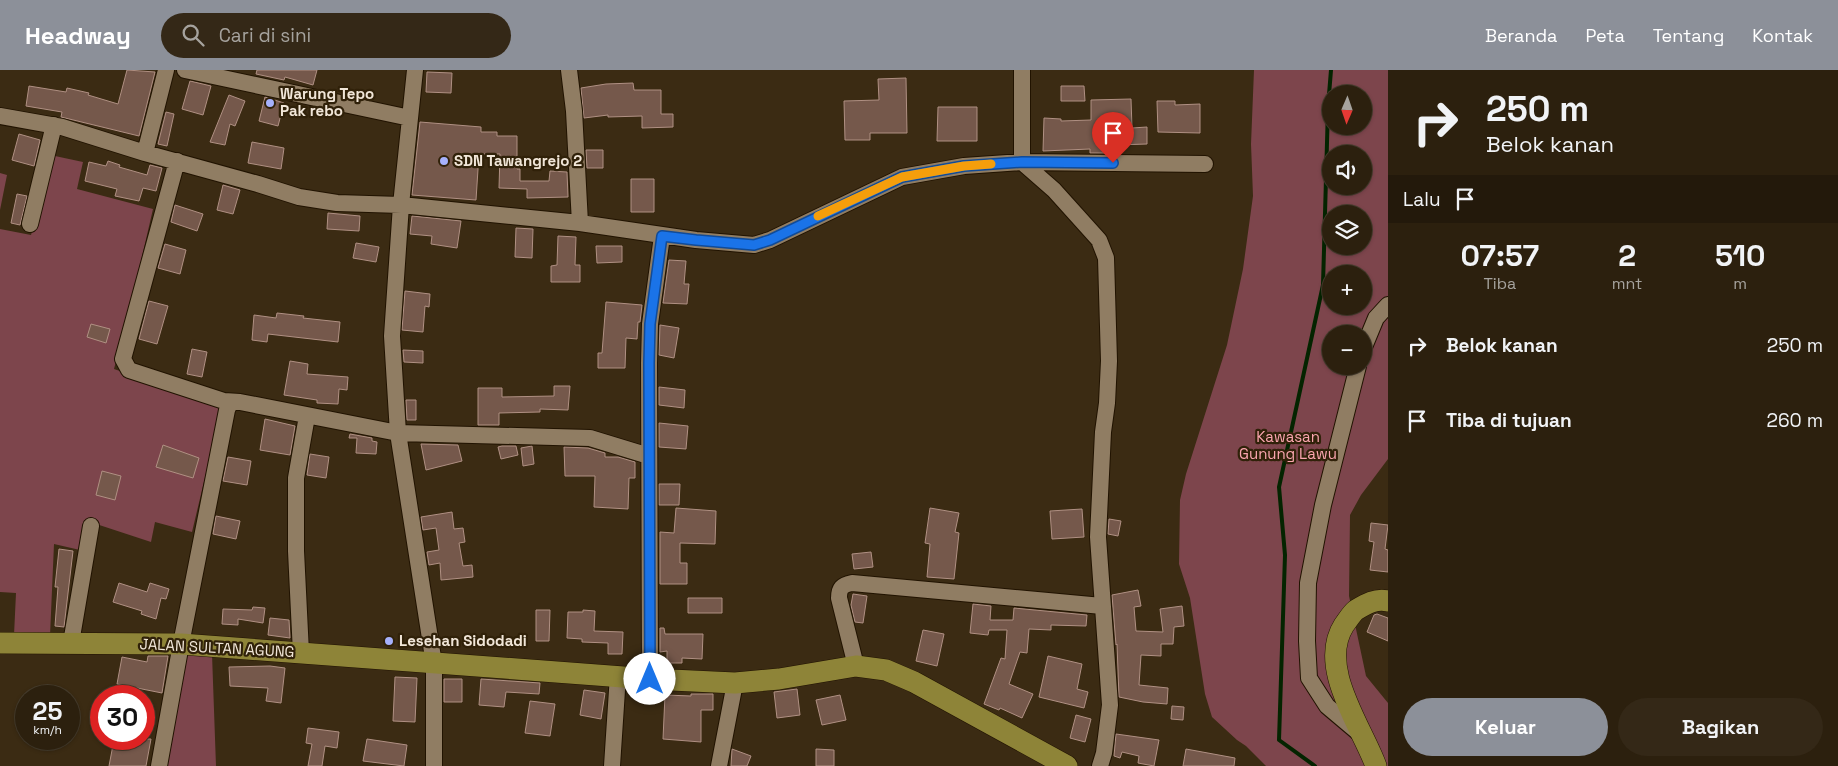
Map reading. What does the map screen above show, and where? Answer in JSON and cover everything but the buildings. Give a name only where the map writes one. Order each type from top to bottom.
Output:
[{"type":"main road","points":[[1376,766],[1338,676],[1336,652],[1341,630],[1352,613],[1369,602],[1388,601]]},
{"type":"main road","name":"JALAN SULTAN AGUNG","points":[[0,643],[180,644],[434,664],[618,675],[650,679],[736,682],[779,679],[856,666],[886,670],[914,682],[1067,766]]},
{"type":"street","points":[[145,153],[166,70]]},
{"type":"street","points":[[185,70],[410,118]]},
{"type":"street","points":[[415,70],[401,205],[392,336],[398,433],[434,664],[434,766]]},
{"type":"street","points":[[569,70],[574,111],[580,223]]},
{"type":"street","points":[[1022,70],[1022,162],[1054,190],[1099,240],[1106,258],[1109,361],[1107,403],[1103,432],[1098,537],[1110,705],[1104,753],[1100,766]]},
{"type":"street","points":[[0,116],[54,125],[299,197],[580,223],[662,236],[754,245],[770,240],[902,177],[964,166],[1022,162],[1204,164]]},
{"type":"street","points":[[30,224],[54,125]]},
{"type":"street","points":[[177,161],[123,359],[129,370],[224,401],[398,433],[590,438],[649,456]]},
{"type":"street","points":[[650,679],[650,324],[662,236]]},
{"type":"street","points":[[1372,328],[1376,318],[1388,305]]},
{"type":"street","points":[[1356,375],[1323,505],[1308,583],[1306,641],[1309,678],[1327,706],[1362,736]]},
{"type":"street","points":[[159,766],[180,644],[227,410],[229,405],[234,402]]},
{"type":"street","points":[[301,653],[296,552],[296,478],[307,416]]},
{"type":"street","points":[[70,643],[91,526]]},
{"type":"street","points":[[856,666],[839,598],[839,590],[843,585],[852,583],[1102,606]]},
{"type":"street","points":[[612,766],[618,675]]},
{"type":"street","points":[[720,766],[736,682]]},
{"type":"green space","name":"Kawasan Gunung Lawu","points":[[1254,70],[1388,70],[1388,459],[1361,495],[1350,515],[1349,596],[1366,676],[1388,703],[1388,766],[1266,766],[1212,717],[1205,694],[1190,598],[1179,564],[1180,500],[1186,474],[1227,345],[1243,269],[1253,196],[1251,144]]},
{"type":"green space","points":[[55,156],[83,162],[77,189],[153,209],[114,369],[222,406],[192,532],[155,522],[151,542],[84,520],[80,550],[54,544],[50,636],[14,635],[16,593],[0,592],[0,229],[31,235]]},
{"type":"green space","points":[[0,173],[7,175],[0,210]]},
{"type":"green space","points":[[182,651],[212,654],[216,766],[163,766]]},
{"type":"waterway","points":[[1315,766],[1279,740],[1285,555],[1279,487],[1323,285],[1328,107],[1331,70]]},
{"type":"slow traffic","points":[[818,216],[902,177],[964,166],[991,164]]},
{"type":"place","name":"Warung Tepo Pak rebo","points":[[270,103]]},
{"type":"place","name":"SDN Tawangrejo 2","points":[[444,161]]},
{"type":"place","name":"Lesehan Sidodadi","points":[[389,641]]},
{"type":"route","points":[[650,679],[650,324],[662,236],[754,245],[770,240],[902,177],[964,166],[1022,162],[1113,163]]}]
